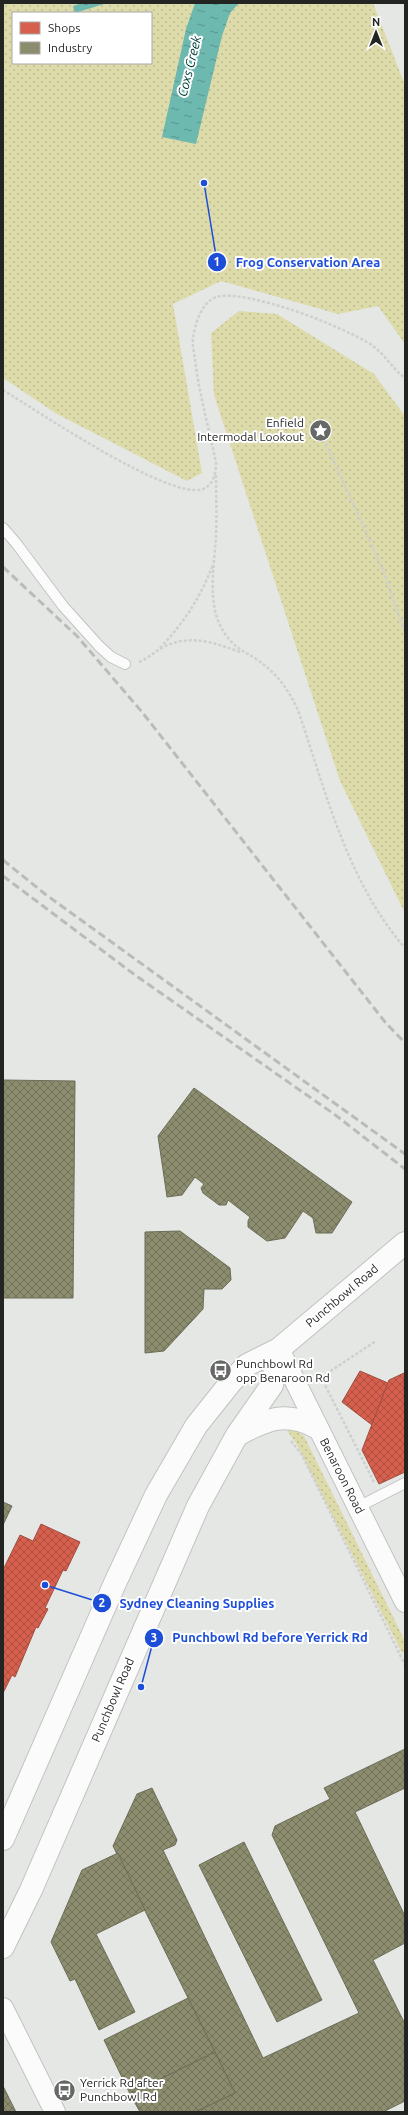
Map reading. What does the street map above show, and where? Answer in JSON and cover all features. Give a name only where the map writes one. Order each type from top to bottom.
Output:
[{"type":"main road","name":"Punchbowl Road","points":[[3,1839],[115,1583],[169,1469],[196,1426],[231,1382],[247,1366],[279,1349],[405,1243]]},
{"type":"main road","name":"Punchbowl Road","points":[[3,1947],[31,1890],[198,1506],[237,1435],[272,1384],[279,1349]]},
{"type":"main road","points":[[237,1435],[267,1420],[280,1418],[303,1420],[316,1427]]},
{"type":"street","name":"Benaroon Road","points":[[279,1349],[316,1427],[405,1602]]},
{"type":"street","points":[[3,2008],[54,2112]]},
{"type":"lane","points":[[3,528],[63,606],[103,649],[115,659],[125,664]]},
{"type":"lane","points":[[358,1507],[405,1483]]},
{"type":"path","points":[[243,652],[221,628],[217,616],[213,586],[213,563],[216,535],[216,463],[197,374],[192,340],[196,322],[206,304],[215,298],[229,295],[259,300],[344,330],[374,346],[405,378]]},
{"type":"path","points":[[3,390],[107,455],[175,486],[193,490],[204,488],[211,483],[216,473]]},
{"type":"path","points":[[320,430],[382,568],[405,632]]},
{"type":"path","points":[[159,649],[181,626],[193,608],[203,590],[213,563]]},
{"type":"path","points":[[125,664],[141,661],[159,649],[172,643],[186,639],[201,640],[243,652],[255,658],[278,677],[289,691],[298,710],[344,846],[360,882],[380,918],[405,948]]},
{"type":"path","points":[[376,1341],[326,1374],[325,1385],[377,1488]]},
{"type":"path","points":[[285,1437],[296,1446],[302,1455],[405,1665]]},
{"type":"shaded area","points":[[3,3],[373,3],[405,85],[405,344],[378,306],[338,314],[221,281],[173,304],[202,473],[187,481],[57,414],[3,378]]},
{"type":"shaded area","points":[[239,311],[277,314],[374,374],[405,416],[405,913],[340,781],[214,395],[211,333]]},
{"type":"shaded area","points":[[286,1429],[294,1430],[304,1436],[405,1641],[405,1652],[402,1653],[296,1443]]},
{"type":"water","points":[[82,3],[107,3],[78,12],[75,12],[73,6]]},
{"type":"water","name":"Coxs Creek","points":[[195,3],[239,3],[230,13],[222,36],[196,144],[162,137],[186,29]]},
{"type":"building: Shops","points":[[360,1371],[388,1383],[372,1425],[342,1402]]},
{"type":"building: Shops","points":[[404,1373],[405,1472],[379,1484],[362,1450],[389,1380]]},
{"type":"building: Shops","points":[[41,1524],[80,1542],[66,1571],[63,1570],[45,1608],[48,1609],[38,1628],[36,1627],[15,1677],[12,1675],[3,1693],[3,1570],[20,1535],[33,1541]]},
{"type":"building: Industry","points":[[3,1080],[75,1081],[73,1298],[3,1298]]},
{"type":"building: Industry","points":[[194,1088],[352,1202],[332,1233],[316,1233],[313,1218],[303,1211],[285,1238],[267,1241],[248,1227],[250,1217],[228,1200],[226,1205],[219,1205],[203,1193],[201,1188],[204,1184],[195,1177],[182,1195],[167,1197],[158,1136]]},
{"type":"building: Industry","points":[[180,1231],[230,1268],[231,1280],[222,1289],[204,1289],[203,1309],[164,1351],[145,1353],[145,1232]]},
{"type":"building: Industry","points":[[3,1502],[12,1506],[3,1525]]},
{"type":"building: Industry","points":[[405,1749],[405,1788],[355,1812],[405,1916],[405,1943],[373,1960],[405,2024],[405,2101],[383,2112],[195,2112],[235,2093],[113,1846],[137,1794],[152,1788],[177,1840],[175,1845],[163,1850],[263,2058],[359,2013],[272,1835],[275,1826],[330,1799],[324,1788]]},
{"type":"building: Industry","points":[[244,1842],[322,2000],[277,2022],[199,1865]]},
{"type":"building: Industry","points":[[118,1853],[145,1910],[96,1934],[135,2012],[99,2030],[75,1979],[70,1981],[51,1942],[82,1870]]},
{"type":"building: Industry","points":[[188,1998],[215,2052],[130,2094],[104,2040]]},
{"type":"building: Industry","points":[[215,2052],[235,2093],[195,2112],[140,2112],[130,2094]]},
{"type":"building: Industry","points":[[3,2086],[16,2112],[3,2112]]},
{"type":"railway","points":[[3,567],[77,636],[142,712],[385,1022],[405,1043]]},
{"type":"railway","points":[[3,860],[45,894],[405,1154]]},
{"type":"railway","points":[[3,876],[135,975],[334,1114],[405,1169]]},
{"type":"place","name":"Frog Conservation Area","points":[[204,183]]},
{"type":"place","name":"Enfield Intermodal Lookout","points":[[320,430]]},
{"type":"place","name":"Punchbowl Rd opp Benaroon Rd","points":[[221,1371]]},
{"type":"place","name":"Sydney Cleaning Supplies","points":[[45,1585]]},
{"type":"place","name":"Punchbowl Rd before Yerrick Rd","points":[[141,1687]]},
{"type":"place","name":"Yerrick Rd after Punchbowl Rd","points":[[64,2090]]}]
